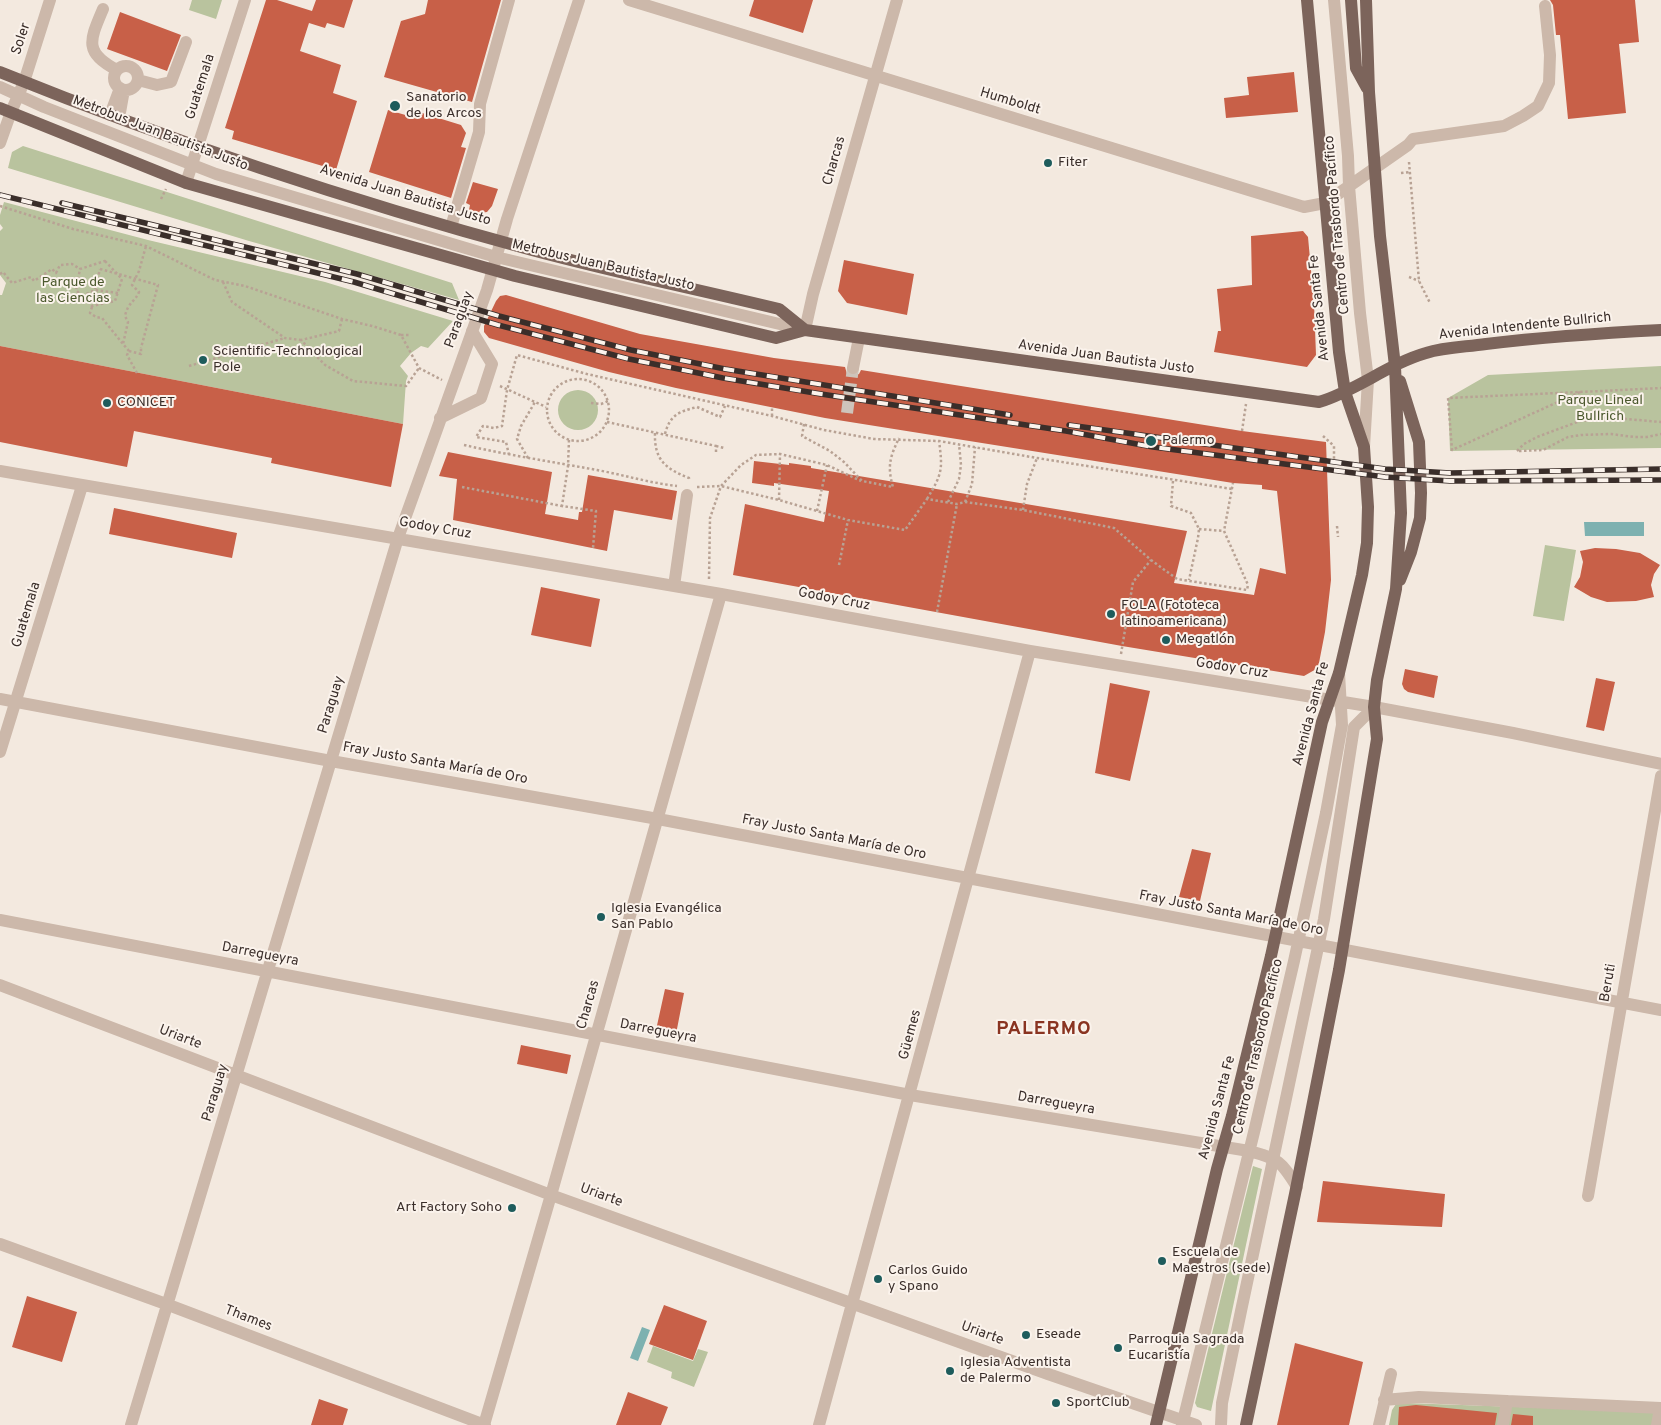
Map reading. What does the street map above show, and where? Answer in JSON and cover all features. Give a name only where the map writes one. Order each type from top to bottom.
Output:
[{"type":"main road","name":"Avenida Santa Fe","points":[[1158,1419],[1275,938],[1322,722],[1335,701],[1339,673],[1362,575],[1367,543],[1368,508],[1364,447],[1345,392],[1339,352],[1307,0]]},
{"type":"main road","points":[[1351,0],[1356,68],[1369,92]]},
{"type":"main road","points":[[1246,1425],[1297,1187],[1343,950],[1377,739],[1374,707],[1377,680],[1396,589],[1401,513],[1395,366],[1380,236],[1369,92],[1366,1]]},
{"type":"main road","name":"Avenida Juan Bautista Justo","points":[[0,72],[196,147],[451,227],[779,309],[805,330]]},
{"type":"main road","name":"Avenida Juan Bautista Justo","points":[[5,110],[186,183],[493,270],[776,338],[805,330],[1319,402],[1345,392],[1395,366]]},
{"type":"main road","name":"Avenida Intendente Bullrich","points":[[1395,366],[1426,353],[1455,347],[1549,336],[1661,330]]},
{"type":"main road","points":[[1395,366],[1419,442],[1421,493],[1420,518],[1411,552],[1396,589]]},
{"type":"street","name":"Soler","points":[[0,144],[5,110],[18,95],[24,82],[50,0]]},
{"type":"street","name":"Guatemala","points":[[186,183],[196,147],[245,0]]},
{"type":"street","points":[[451,227],[479,132],[480,104],[509,0]]},
{"type":"street","name":"Paraguay","points":[[131,1425],[398,538],[493,270],[579,0]]},
{"type":"street","name":"Humboldt","points":[[629,0],[1304,207],[1325,203],[1408,145],[1413,139],[1504,126],[1538,106],[1549,82],[1550,55],[1544,6]]},
{"type":"street","name":"Charcas","points":[[805,330],[813,294],[896,0]]},
{"type":"street","name":"Centro de Trasbordo Pacífico","points":[[1334,0],[1349,186],[1368,380],[1364,447]]},
{"type":"street","points":[[103,9],[92,39],[92,47],[96,56],[117,70]]},
{"type":"street","points":[[138,80],[157,85],[171,82],[186,42]]},
{"type":"street","points":[[124,66],[132,67],[138,73],[138,80],[134,87],[122,89],[115,82],[114,78],[117,70],[124,66]]},
{"type":"street","name":"Metrobus Juan Bautista Justo","points":[[0,87],[216,174],[496,257],[805,330]]},
{"type":"street","points":[[114,117],[122,89]]},
{"type":"street","points":[[440,418],[481,398],[492,364],[472,331]]},
{"type":"street","points":[[853,368],[859,338]]},
{"type":"street","name":"Godoy Cruz","points":[[0,471],[721,594],[1030,652],[1374,707],[1513,733],[1661,764]]},
{"type":"street","name":"Guatemala","points":[[0,752],[82,486]]},
{"type":"street","points":[[674,586],[683,491]]},
{"type":"street","name":"Charcas","points":[[484,1425],[721,594]]},
{"type":"street","name":"Güemes","points":[[819,1425],[1030,652]]},
{"type":"street","name":"Fray Justo Santa María de Oro","points":[[0,699],[331,761],[658,819],[1661,1010]]},
{"type":"street","name":"Centro de Trasbordo Pacífico","points":[[1182,1423],[1249,1151],[1326,813],[1342,725],[1335,701]]},
{"type":"street","points":[[1221,1425],[1222,1403],[1318,946],[1339,830],[1354,727],[1374,707]]},
{"type":"street","name":"Beruti","points":[[1588,1196],[1620,1003],[1661,776]]},
{"type":"street","name":"Darregueyra","points":[[0,920],[910,1095],[1249,1151],[1273,1157]]},
{"type":"street","name":"Uriarte","points":[[0,984],[237,1076],[551,1194],[1048,1374],[1158,1419],[1196,1425]]},
{"type":"street","points":[[1273,1157],[1284,1166],[1297,1187]]},
{"type":"street","name":"Thames","points":[[0,1244],[166,1304],[484,1425]]},
{"type":"street","points":[[1379,1425],[1391,1374]]},
{"type":"street","points":[[1384,1400],[1420,1397],[1661,1408],[1657,1425]]},
{"type":"street","points":[[1503,1425],[1508,1401]]},
{"type":"path","points":[[1408,145],[1419,281],[1430,303]]},
{"type":"path","points":[[1401,173],[1410,172]]},
{"type":"path","points":[[0,206],[73,229],[146,246],[216,280],[245,286],[342,319],[401,335],[411,335]]},
{"type":"path","points":[[123,344],[128,322],[125,316],[128,306],[139,292],[132,285],[139,271],[146,246]]},
{"type":"path","points":[[0,274],[4,272],[12,283],[31,277],[34,281],[52,269],[56,273],[60,265],[72,264],[80,269],[106,261],[122,279],[118,293],[115,301],[92,306]]},
{"type":"path","points":[[80,269],[76,290],[92,306]]},
{"type":"path","points":[[92,306],[90,313],[102,318],[129,351],[141,354],[158,285],[100,269],[95,290]]},
{"type":"path","points":[[1409,277],[1419,281]]},
{"type":"path","points":[[223,282],[232,302],[285,338]]},
{"type":"path","points":[[82,296],[95,290],[118,293]]},
{"type":"path","points":[[189,366],[285,338],[302,340],[338,330],[342,319]]},
{"type":"path","points":[[401,335],[418,368],[452,384]]},
{"type":"path","points":[[302,340],[325,365],[353,381],[406,386],[418,368]]},
{"type":"path","points":[[129,351],[127,355],[136,373]]},
{"type":"path","points":[[509,455],[506,442],[476,437],[483,426],[494,428],[502,426],[507,390],[517,355],[587,374],[772,416],[824,430],[874,438],[939,441],[1173,481],[1232,489]]},
{"type":"path","points":[[586,379],[587,374]]},
{"type":"path","points":[[575,378],[586,379],[596,384],[604,392],[608,401],[609,413],[607,422],[600,432],[591,439],[580,442],[569,440],[559,436],[547,418],[546,407],[549,396],[564,381],[575,378]]},
{"type":"path","points":[[486,382],[546,407]]},
{"type":"path","points":[[1580,392],[1452,450],[1448,398],[1661,388]]},
{"type":"path","points":[[1242,431],[1248,393]]},
{"type":"path","points":[[591,403],[601,404],[608,401]]},
{"type":"path","points":[[528,459],[517,439],[521,426],[535,402]]},
{"type":"path","points":[[665,434],[668,422],[682,411],[697,406],[720,417],[725,405]]},
{"type":"path","points":[[772,408],[772,416]]},
{"type":"path","points":[[1661,422],[1615,418],[1580,421],[1537,436],[1517,450],[1543,450],[1568,437],[1580,434],[1611,434],[1634,437],[1661,434]]},
{"type":"path","points":[[607,422],[724,448]]},
{"type":"path","points":[[804,424],[802,436],[830,451],[844,462],[862,482]]},
{"type":"path","points":[[655,433],[654,447],[662,462],[674,472],[689,478],[689,488],[721,486],[848,520],[906,530],[938,481],[942,468],[939,441]]},
{"type":"path","points":[[1323,436],[1334,446],[1334,460]]},
{"type":"path","points":[[710,570],[710,518],[721,486],[741,464],[756,455],[780,454],[827,465],[862,482],[893,487],[889,474],[889,464],[899,438]]},
{"type":"path","points":[[562,506],[568,466],[569,440]]},
{"type":"path","points":[[948,503],[959,480],[961,465],[959,444]]},
{"type":"path","points":[[464,445],[528,459],[599,470],[683,491]]},
{"type":"path","points":[[716,446],[716,454]]},
{"type":"path","points":[[965,502],[972,484],[976,448]]},
{"type":"path","points":[[779,500],[780,454]]},
{"type":"path","points":[[1023,510],[1027,484],[1037,458]]},
{"type":"path","points":[[817,511],[827,465]]},
{"type":"path","points":[[1173,481],[1171,506],[1191,513],[1199,529],[1189,580]]},
{"type":"path","points":[[927,499],[948,503],[957,504],[965,502],[1023,510],[1114,528],[1151,560],[1177,579],[1247,590],[1248,585],[1224,531],[1233,483]]},
{"type":"path","points":[[462,487],[596,511],[592,548]]},
{"type":"path","points":[[937,612],[957,504]]},
{"type":"path","points":[[839,565],[848,520]]},
{"type":"path","points":[[1338,526],[1338,537]]},
{"type":"path","points":[[1199,529],[1224,531]]},
{"type":"path","points":[[1120,666],[1133,582],[1151,560]]},
{"type":"green space","points":[[192,0],[222,0],[216,19],[189,10]]},
{"type":"green space","points":[[23,146],[452,283],[459,300],[249,241],[8,168],[12,152]]},
{"type":"green space","name":"Parque de las Ciencias","points":[[4,202],[148,240],[325,282],[453,321],[428,348],[421,346],[411,353],[400,366],[408,376],[403,424],[0,346],[0,295],[2,295],[6,283],[0,275],[0,231],[3,228],[0,224],[0,215]]},
{"type":"green space","name":"Parque Lineal Bullrich","points":[[1661,366],[1661,448],[1450,451],[1448,398],[1488,375]]},
{"type":"green space","points":[[574,390],[582,390],[589,393],[595,399],[598,410],[595,421],[589,427],[582,430],[574,430],[567,427],[561,421],[558,414],[558,406],[561,399],[567,393]]},
{"type":"green space","points":[[1545,545],[1576,550],[1564,621],[1533,616]]},
{"type":"green space","points":[[1253,1166],[1262,1169],[1211,1411],[1197,1407],[1195,1403]]},
{"type":"green space","points":[[653,1346],[693,1361],[698,1349],[708,1352],[694,1387],[671,1378],[672,1372],[647,1362]]},
{"type":"green space","points":[[1396,1404],[1661,1412],[1661,1425],[1389,1425],[1392,1410]]},
{"type":"water","points":[[1584,522],[1644,522],[1644,536],[1585,536]]},
{"type":"water","points":[[642,1327],[650,1330],[638,1361],[630,1358]]},
{"type":"building","points":[[266,0],[277,0],[312,11],[316,0],[353,0],[344,28],[327,23],[325,28],[309,23],[300,51],[341,65],[333,93],[357,101],[336,170],[232,139],[234,131],[225,128]]},
{"type":"building","points":[[428,0],[501,0],[472,102],[384,77],[401,21],[425,14]]},
{"type":"building","points":[[754,0],[813,0],[803,33],[749,16]]},
{"type":"building","points":[[1550,0],[1635,0],[1639,42],[1619,44],[1626,113],[1568,119],[1560,35],[1556,35],[1553,5]]},
{"type":"building","points":[[120,12],[181,35],[167,71],[107,49]]},
{"type":"building","points":[[1294,72],[1298,112],[1226,118],[1224,98],[1249,95],[1247,77]]},
{"type":"building","points":[[388,110],[416,118],[419,112],[461,125],[466,133],[461,147],[466,148],[451,198],[369,172]]},
{"type":"building","points":[[473,182],[498,189],[492,206],[487,212],[480,213],[469,210],[470,205],[466,203]]},
{"type":"building","points":[[1303,231],[1308,237],[1314,303],[1316,355],[1307,367],[1214,352],[1218,331],[1221,331],[1217,289],[1252,285],[1251,236]]},
{"type":"building","points":[[844,260],[914,274],[907,315],[847,303],[838,291]]},
{"type":"building","points":[[506,295],[640,334],[774,358],[845,367],[847,374],[852,376],[859,374],[861,370],[1242,431],[1326,442],[1331,580],[1325,632],[1318,668],[1304,676],[1122,646],[733,575],[745,504],[824,522],[829,491],[774,483],[774,486],[752,483],[754,461],[811,466],[811,468],[1187,531],[1174,583],[1254,595],[1260,568],[1286,574],[1277,491],[1262,489],[1262,485],[1233,483],[825,418],[676,388],[609,372],[489,338],[484,332],[484,326],[496,301],[500,296]]},
{"type":"building","points":[[0,346],[403,424],[391,487],[271,463],[272,458],[134,431],[127,467],[0,442]]},
{"type":"building","points":[[448,452],[552,472],[545,514],[578,520],[579,512],[582,512],[588,475],[677,491],[672,520],[614,510],[607,551],[453,520],[457,479],[439,476]]},
{"type":"building","points":[[114,508],[237,533],[232,558],[109,534]]},
{"type":"building","points":[[1595,548],[1640,553],[1660,565],[1654,574],[1651,585],[1654,597],[1636,601],[1607,602],[1591,597],[1574,587],[1580,577],[1583,562],[1580,551]]},
{"type":"building","points":[[541,587],[600,599],[591,647],[531,635]]},
{"type":"building","points":[[1405,669],[1438,676],[1434,698],[1408,692],[1404,689],[1402,684]]},
{"type":"building","points":[[1596,678],[1615,682],[1604,731],[1586,727]]},
{"type":"building","points":[[1110,683],[1150,691],[1130,781],[1095,773]]},
{"type":"building","points":[[1192,849],[1211,853],[1200,901],[1179,897]]},
{"type":"building","points":[[665,989],[684,993],[676,1034],[656,1030]]},
{"type":"building","points":[[521,1045],[571,1055],[567,1074],[517,1064]]},
{"type":"building","points":[[1323,1181],[1445,1194],[1442,1227],[1317,1222]]},
{"type":"building","points":[[27,1296],[77,1312],[62,1362],[12,1347]]},
{"type":"building","points":[[664,1305],[707,1321],[693,1360],[649,1344]]},
{"type":"building","points":[[1295,1343],[1363,1362],[1349,1425],[1277,1425]]},
{"type":"building","points":[[628,1392],[668,1407],[661,1425],[616,1425]]},
{"type":"building","points":[[319,1399],[348,1409],[343,1425],[311,1425]]},
{"type":"building","points":[[1416,1405],[1497,1413],[1495,1425],[1398,1425],[1399,1407]]},
{"type":"building","points":[[1513,1414],[1533,1416],[1533,1425],[1511,1425]]},
{"type":"tunnel","points":[[847,413],[853,368]]},
{"type":"railway","points":[[0,195],[354,282],[498,325],[629,359],[723,378],[1066,431],[1153,447],[1385,477],[1450,481],[1661,480]]},
{"type":"railway","points":[[62,203],[357,274],[499,316],[631,350],[725,369],[1010,415]]},
{"type":"railway","points":[[1069,425],[1385,469],[1450,473],[1661,469]]},
{"type":"place","name":"Sanatorio de los Arcos","points":[[395,106]]},
{"type":"place","name":"Fiter","points":[[1048,163]]},
{"type":"place","name":"Scientific-Technological Pole","points":[[203,360]]},
{"type":"place","name":"CONICET","points":[[107,403]]},
{"type":"place","name":"Palermo","points":[[1151,441]]},
{"type":"place","name":"FOLA (Fototeca latinoamericana)","points":[[1111,614]]},
{"type":"place","name":"Megatlón","points":[[1166,640]]},
{"type":"place","name":"Iglesia Evangélica San Pablo","points":[[601,917]]},
{"type":"place","name":"Art Factory Soho","points":[[512,1208]]},
{"type":"place","name":"Escuela de Maestros (sede)","points":[[1162,1261]]},
{"type":"place","name":"Carlos Guido y Spano","points":[[878,1279]]},
{"type":"place","name":"Eseade","points":[[1026,1335]]},
{"type":"place","name":"Parroquia Sagrada Eucaristía","points":[[1118,1348]]},
{"type":"place","name":"Iglesia Adventista de Palermo","points":[[950,1371]]},
{"type":"place","name":"SportClub","points":[[1056,1403]]},
{"type":"district","name":"PALERMO","points":[[1044,1030]]}]
